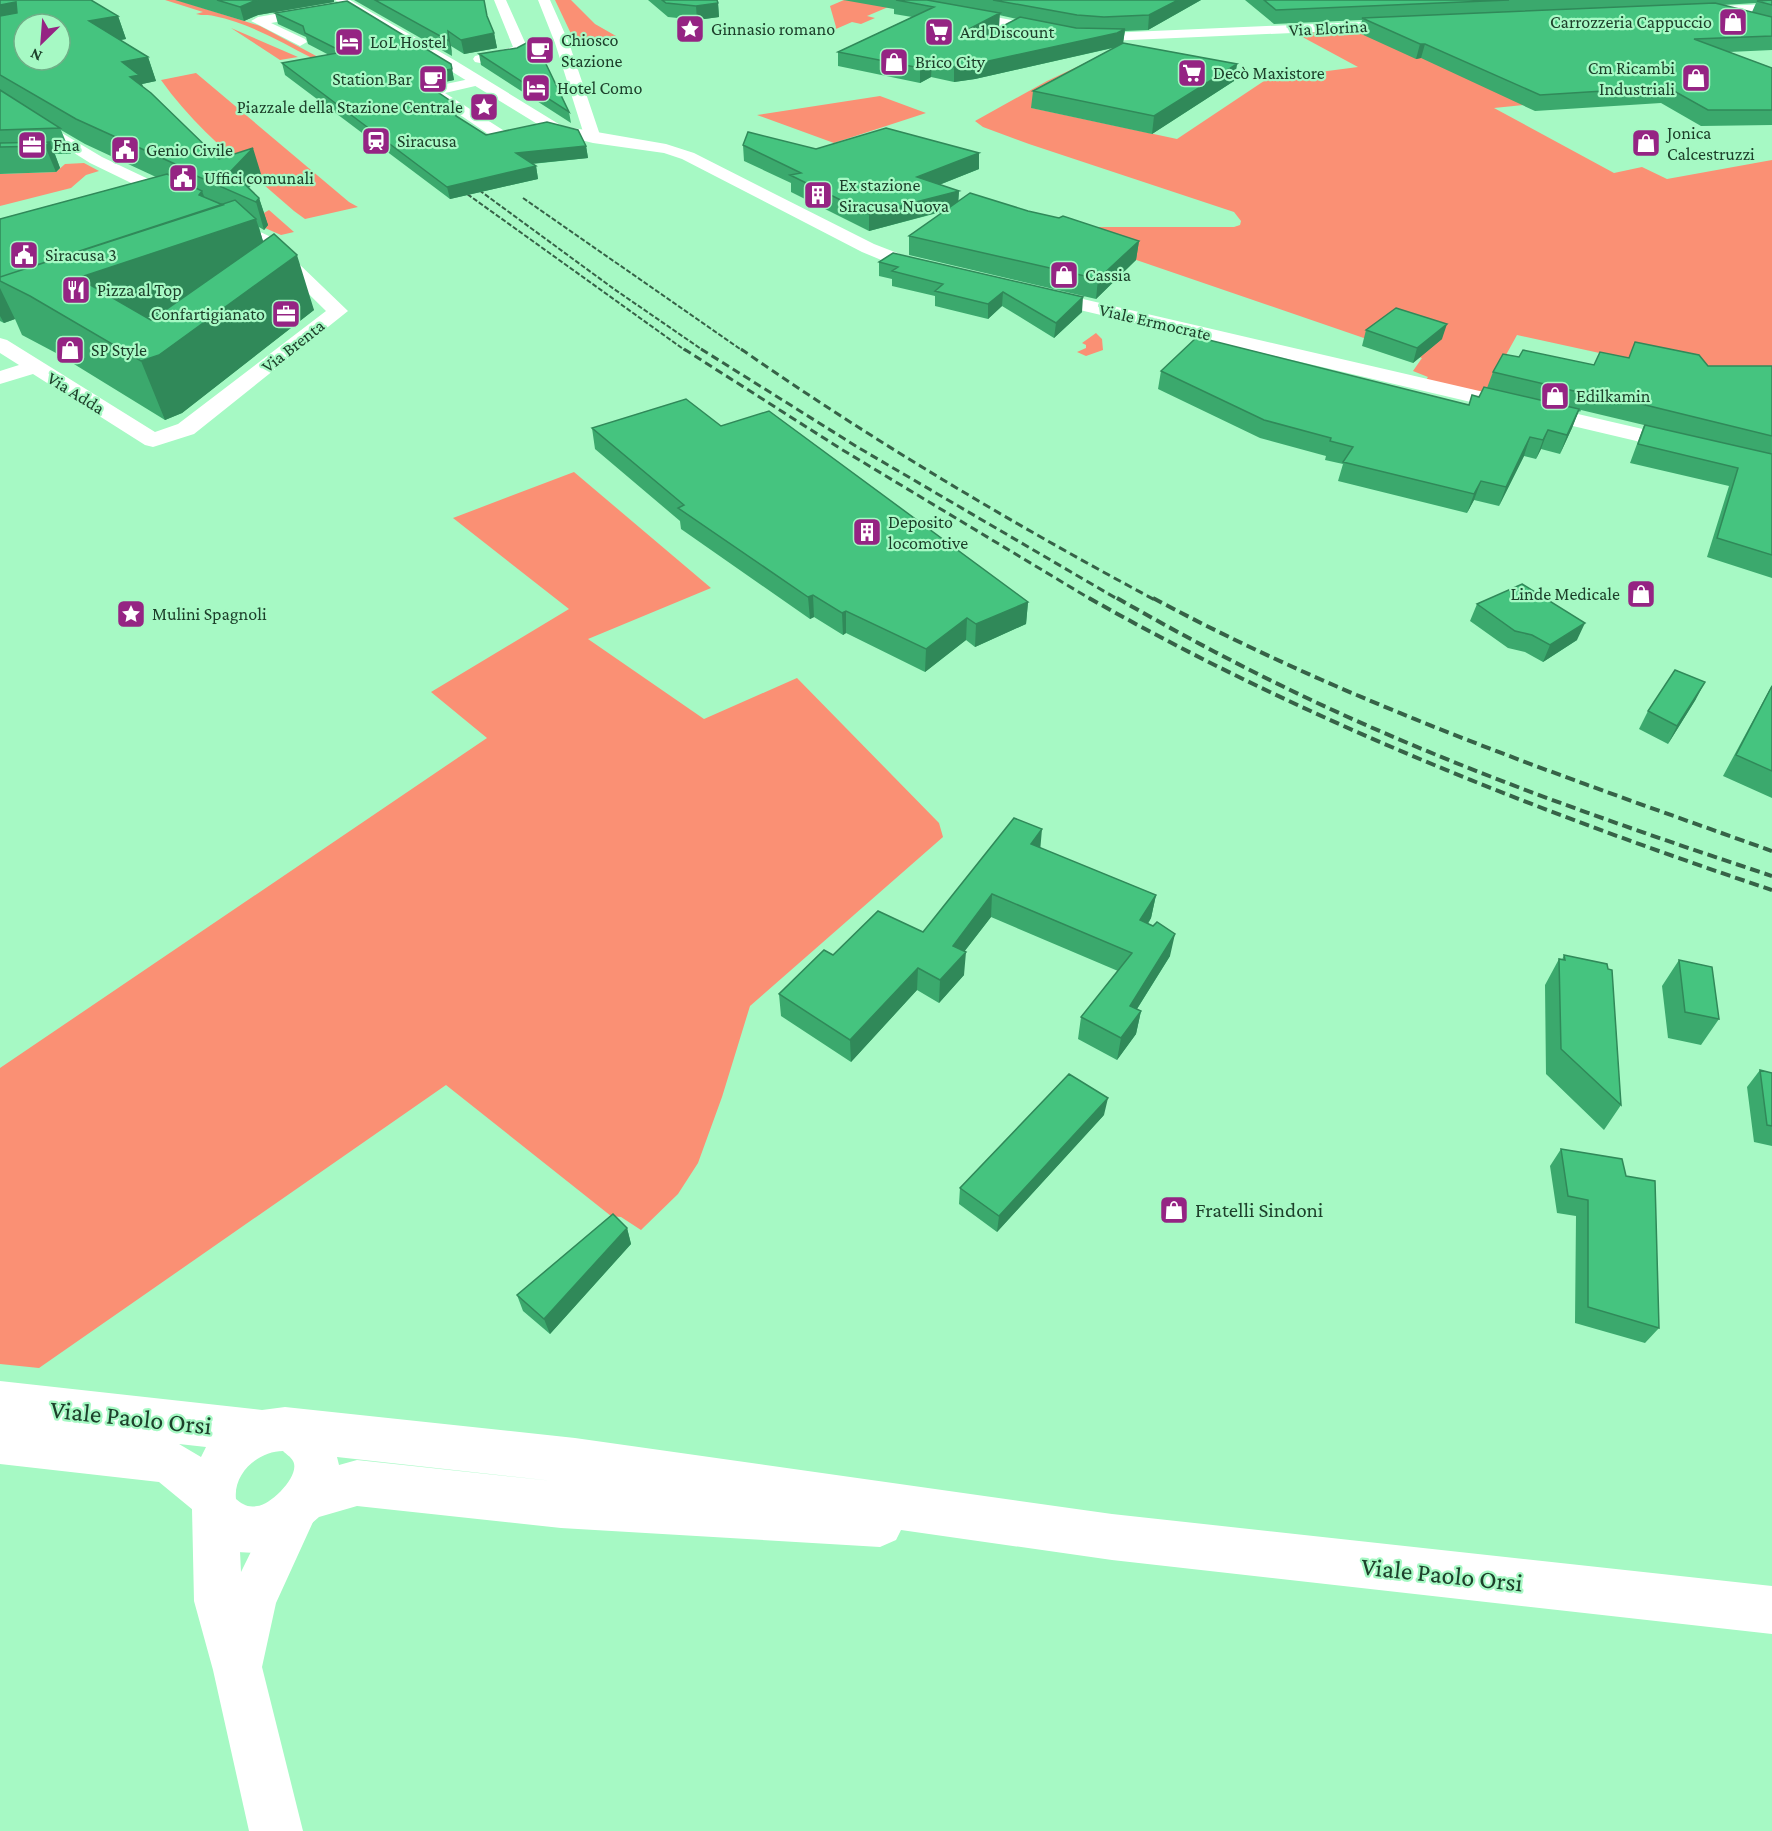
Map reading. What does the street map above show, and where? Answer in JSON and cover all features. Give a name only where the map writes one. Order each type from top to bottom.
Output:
[{"type":"main road","points":[[452,64],[513,53],[521,49],[500,0]]},
{"type":"main road","points":[[544,0],[562,42],[591,131]]},
{"type":"main road","name":"Via Elorina","points":[[886,0],[1075,36],[1103,38],[1417,24]]},
{"type":"main road","points":[[300,42],[258,21],[346,3],[452,64],[554,128]]},
{"type":"main road","points":[[277,5],[290,15]]},
{"type":"main road","points":[[1678,11],[1772,8]]},
{"type":"main road","points":[[1708,10],[1751,21]]},
{"type":"main road","points":[[996,35],[1016,25]]},
{"type":"main road","points":[[479,81],[432,91],[503,137],[554,128],[591,131],[688,156],[868,248],[898,260],[953,274]]},
{"type":"main road","name":"Via Brenta","points":[[0,100],[96,160],[265,241],[338,311],[186,429],[153,440]]},
{"type":"main road","points":[[66,161],[96,160]]},
{"type":"main road","points":[[159,206],[182,200]]},
{"type":"main road","points":[[243,249],[265,241]]},
{"type":"main road","name":"Viale Ermocrate","points":[[1019,290],[1772,466]]},
{"type":"main road","name":"Via Adda","points":[[4,336],[34,367],[153,440]]},
{"type":"main road","points":[[0,378],[34,367]]},
{"type":"main road","name":"Viale Paolo Orsi","points":[[0,1402],[574,1461],[1112,1537],[1772,1610]]},
{"type":"main road","points":[[238,1670],[242,1634],[271,1557],[315,1479],[317,1466],[311,1443],[279,1432],[242,1443],[225,1459],[214,1482],[218,1601],[238,1670],[276,1831]]},
{"type":"main road","name":"Viale Paolo Orsi","points":[[0,1442],[163,1460],[179,1468],[214,1502]]},
{"type":"main road","points":[[214,1502],[224,1521],[232,1527],[252,1530],[274,1525],[301,1504],[357,1483],[561,1505],[1112,1537]]},
{"type":"shaded area","points":[[165,0],[177,0],[260,26],[320,58],[312,58],[240,23],[212,15],[196,14],[203,12]]},
{"type":"shaded area","points":[[555,0],[571,0],[595,24],[616,36],[574,40]]},
{"type":"shaded area","points":[[844,0],[893,5],[867,16],[875,18],[861,24],[852,22],[829,32],[836,27],[830,6]]},
{"type":"shaded area","points":[[231,28],[298,57],[280,60]]},
{"type":"shaded area","points":[[1412,28],[1542,103],[1494,108],[1614,173],[1642,167],[1667,179],[1772,160],[1772,384],[1691,373],[1517,335],[1485,393],[1426,380],[1428,377],[1413,371],[1422,358],[1046,229],[1050,227],[1234,227],[1240,225],[1241,221],[1234,212],[1029,144],[983,127],[975,121],[1047,81],[1115,49],[1032,108],[1177,139],[1267,79],[1358,67],[1295,33]]},
{"type":"shaded area","points":[[196,73],[349,202],[358,207],[305,219],[294,211],[207,133],[175,99],[161,80]]},
{"type":"shaded area","points":[[880,96],[926,113],[834,143],[757,115]]},
{"type":"shaded area","points":[[84,163],[99,171],[86,175],[71,188],[0,206],[0,174],[56,172],[65,164]]},
{"type":"shaded area","points":[[269,210],[294,232],[281,235],[256,224],[257,217]]},
{"type":"shaded area","points":[[1096,333],[1102,339],[1103,350],[1086,356],[1077,352],[1086,348],[1086,345],[1082,343]]},
{"type":"shaded area","points":[[574,472],[711,588],[588,639],[704,719],[797,678],[939,823],[943,837],[750,1006],[722,1097],[698,1163],[678,1194],[641,1230],[621,1217],[611,1216],[446,1085],[39,1368],[0,1364],[0,1068],[487,738],[431,692],[569,609],[453,518]]},
{"type":"building","points":[[0,0],[91,0],[118,16],[89,21],[148,57],[122,62],[139,75],[130,77],[151,93],[219,159],[253,148],[231,171],[259,198],[256,202],[76,119],[0,75],[0,16],[12,14],[12,72],[72,72],[72,12],[17,12],[16,2],[0,5]]},
{"type":"building","points":[[217,0],[258,0],[240,7]]},
{"type":"building","points":[[375,0],[484,0],[494,33],[461,40],[448,31],[449,41]]},
{"type":"building","points":[[662,0],[717,0],[718,3],[696,6],[666,3]]},
{"type":"building","points":[[896,0],[927,0],[1000,13],[969,29],[973,37],[984,36],[1020,17],[1076,28],[1125,29],[1117,33],[954,67],[932,62],[920,68],[838,52],[934,7]]},
{"type":"building","points":[[993,0],[1178,0],[1149,15],[1104,17],[1077,15]]},
{"type":"building","points":[[1264,0],[1509,0],[1276,10]]},
{"type":"building","points":[[1772,0],[1772,5],[1757,1]]},
{"type":"building","points":[[347,1],[451,64],[452,69],[424,74],[420,80],[455,104],[456,116],[486,135],[547,122],[578,130],[586,146],[516,153],[536,166],[447,187],[282,63],[343,52],[305,33],[303,26],[275,13]]},
{"type":"building","points":[[1715,3],[1772,17],[1772,36],[1694,39],[1772,68],[1772,110],[1708,110],[1667,87],[1540,95],[1362,18]]},
{"type":"building","points":[[534,39],[569,112],[479,54],[517,48]]},
{"type":"building","points":[[1123,43],[1237,64],[1154,116],[1033,91]]},
{"type":"building","points":[[0,90],[60,128],[0,130]]},
{"type":"building","points":[[886,128],[979,153],[917,177],[959,191],[869,214],[790,175],[801,173],[743,145],[748,132],[816,149]]},
{"type":"building","points":[[50,142],[45,146],[0,147],[0,143]]},
{"type":"building","points":[[167,174],[202,191],[199,195],[223,205],[0,277],[0,219]]},
{"type":"building","points":[[970,193],[1028,211],[1059,218],[1063,216],[1139,241],[1098,279],[909,236]]},
{"type":"building","points":[[235,200],[256,219],[78,278],[151,320],[274,234],[297,255],[159,355],[141,361],[0,281],[0,277]]},
{"type":"building","points":[[893,253],[1083,297],[1056,323],[1003,292],[988,304],[935,291],[943,284],[892,271],[898,267],[879,262]]},
{"type":"building","points":[[1396,308],[1447,324],[1417,348],[1366,330]]},
{"type":"building","points":[[1197,337],[1469,405],[1472,395],[1479,397],[1484,387],[1579,409],[1567,435],[1548,430],[1543,440],[1530,437],[1506,487],[1481,481],[1474,494],[1343,462],[1353,447],[1330,441],[1331,438],[1264,420],[1161,371]]},
{"type":"building","points":[[1635,342],[1699,355],[1708,366],[1772,366],[1772,436],[1588,391],[1587,394],[1493,372],[1503,354],[1519,357],[1523,350],[1594,365],[1600,352],[1629,358]]},
{"type":"building","points":[[686,399],[721,426],[769,411],[1028,602],[976,624],[967,618],[926,649],[846,611],[842,613],[813,595],[808,597],[678,508],[684,505],[592,428]]},
{"type":"building","points":[[1645,425],[1772,454],[1772,555],[1717,538],[1738,468],[1638,444]]},
{"type":"building","points":[[1522,584],[1585,623],[1550,645],[1532,635],[1515,631],[1477,604]]},
{"type":"building","points":[[1675,670],[1705,682],[1677,726],[1648,711]]},
{"type":"building","points":[[1772,686],[1772,771],[1736,755]]},
{"type":"building","points":[[1014,818],[1042,829],[1031,844],[1156,895],[1140,920],[1153,926],[1157,922],[1175,934],[1130,1006],[1141,1011],[1121,1038],[1081,1017],[1132,953],[992,894],[953,946],[966,952],[940,980],[918,968],[850,1040],[779,994],[824,950],[833,955],[878,911],[923,932]]},
{"type":"building","points":[[1564,955],[1607,964],[1608,969],[1612,970],[1621,1105],[1561,1049],[1559,959],[1565,960]]},
{"type":"building","points":[[1679,960],[1712,967],[1719,1019],[1685,1012]]},
{"type":"building","points":[[1760,1070],[1772,1073],[1772,1126],[1767,1125]]},
{"type":"building","points":[[1069,1074],[1108,1098],[999,1216],[960,1188]]},
{"type":"building","points":[[1561,1149],[1622,1159],[1626,1176],[1655,1181],[1659,1328],[1588,1307],[1588,1200],[1568,1196]]},
{"type":"building","points":[[613,1214],[627,1228],[544,1319],[517,1295]]},
{"type":"railway","points":[[468,182],[614,289],[702,350]]},
{"type":"railway","points":[[456,186],[686,351]]},
{"type":"railway","points":[[523,198],[743,351]]},
{"type":"railway","points":[[684,349],[841,449],[1092,600]]},
{"type":"railway","points":[[741,349],[944,481],[1155,600]]},
{"type":"railway","points":[[702,350],[859,448],[1119,600]]},
{"type":"railway","points":[[1089,598],[1171,643],[1254,684],[1423,761],[1596,828],[1772,890]]},
{"type":"railway","points":[[1117,598],[1194,641],[1326,707],[1436,755],[1547,798],[1772,876]]},
{"type":"railway","points":[[1153,598],[1303,672],[1380,705],[1536,766],[1772,851]]},
{"type":"place","name":"Carrozzeria Cappuccio","points":[[1733,22]]},
{"type":"place","name":"Ginnasio romano","points":[[690,29]]},
{"type":"place","name":"Ard Discount","points":[[939,32]]},
{"type":"place","name":"LoL Hostel","points":[[349,42]]},
{"type":"place","name":"Chiosco Stazione","points":[[540,50]]},
{"type":"place","name":"Brico City","points":[[894,62]]},
{"type":"place","name":"Decò Maxistore","points":[[1192,73]]},
{"type":"place","name":"Cm Ricambi Industriali","points":[[1696,78]]},
{"type":"place","name":"Station Bar","points":[[433,79]]},
{"type":"place","name":"Hotel Como","points":[[536,88]]},
{"type":"place","name":"Piazzale della Stazione Centrale","points":[[484,107]]},
{"type":"place","name":"Siracusa","points":[[376,141]]},
{"type":"place","name":"Jonica Calcestruzzi","points":[[1646,143]]},
{"type":"place","name":"Fna","points":[[32,145]]},
{"type":"place","name":"Genio Civile","points":[[125,150]]},
{"type":"place","name":"Uffici comunali","points":[[183,178]]},
{"type":"place","name":"Ex stazione Siracusa Nuova","points":[[818,195]]},
{"type":"place","name":"Siracusa 3","points":[[24,255]]},
{"type":"place","name":"Cassia","points":[[1064,275]]},
{"type":"place","name":"Pizza al Top","points":[[76,290]]},
{"type":"place","name":"Confartigianato","points":[[286,314]]},
{"type":"place","name":"SP Style","points":[[70,350]]},
{"type":"place","name":"Edilkamin","points":[[1555,396]]},
{"type":"place","name":"Deposito locomotive","points":[[867,532]]},
{"type":"place","name":"Linde Medicale","points":[[1641,594]]},
{"type":"place","name":"Mulini Spagnoli","points":[[131,614]]},
{"type":"place","name":"Fratelli Sindoni","points":[[1174,1210]]}]
